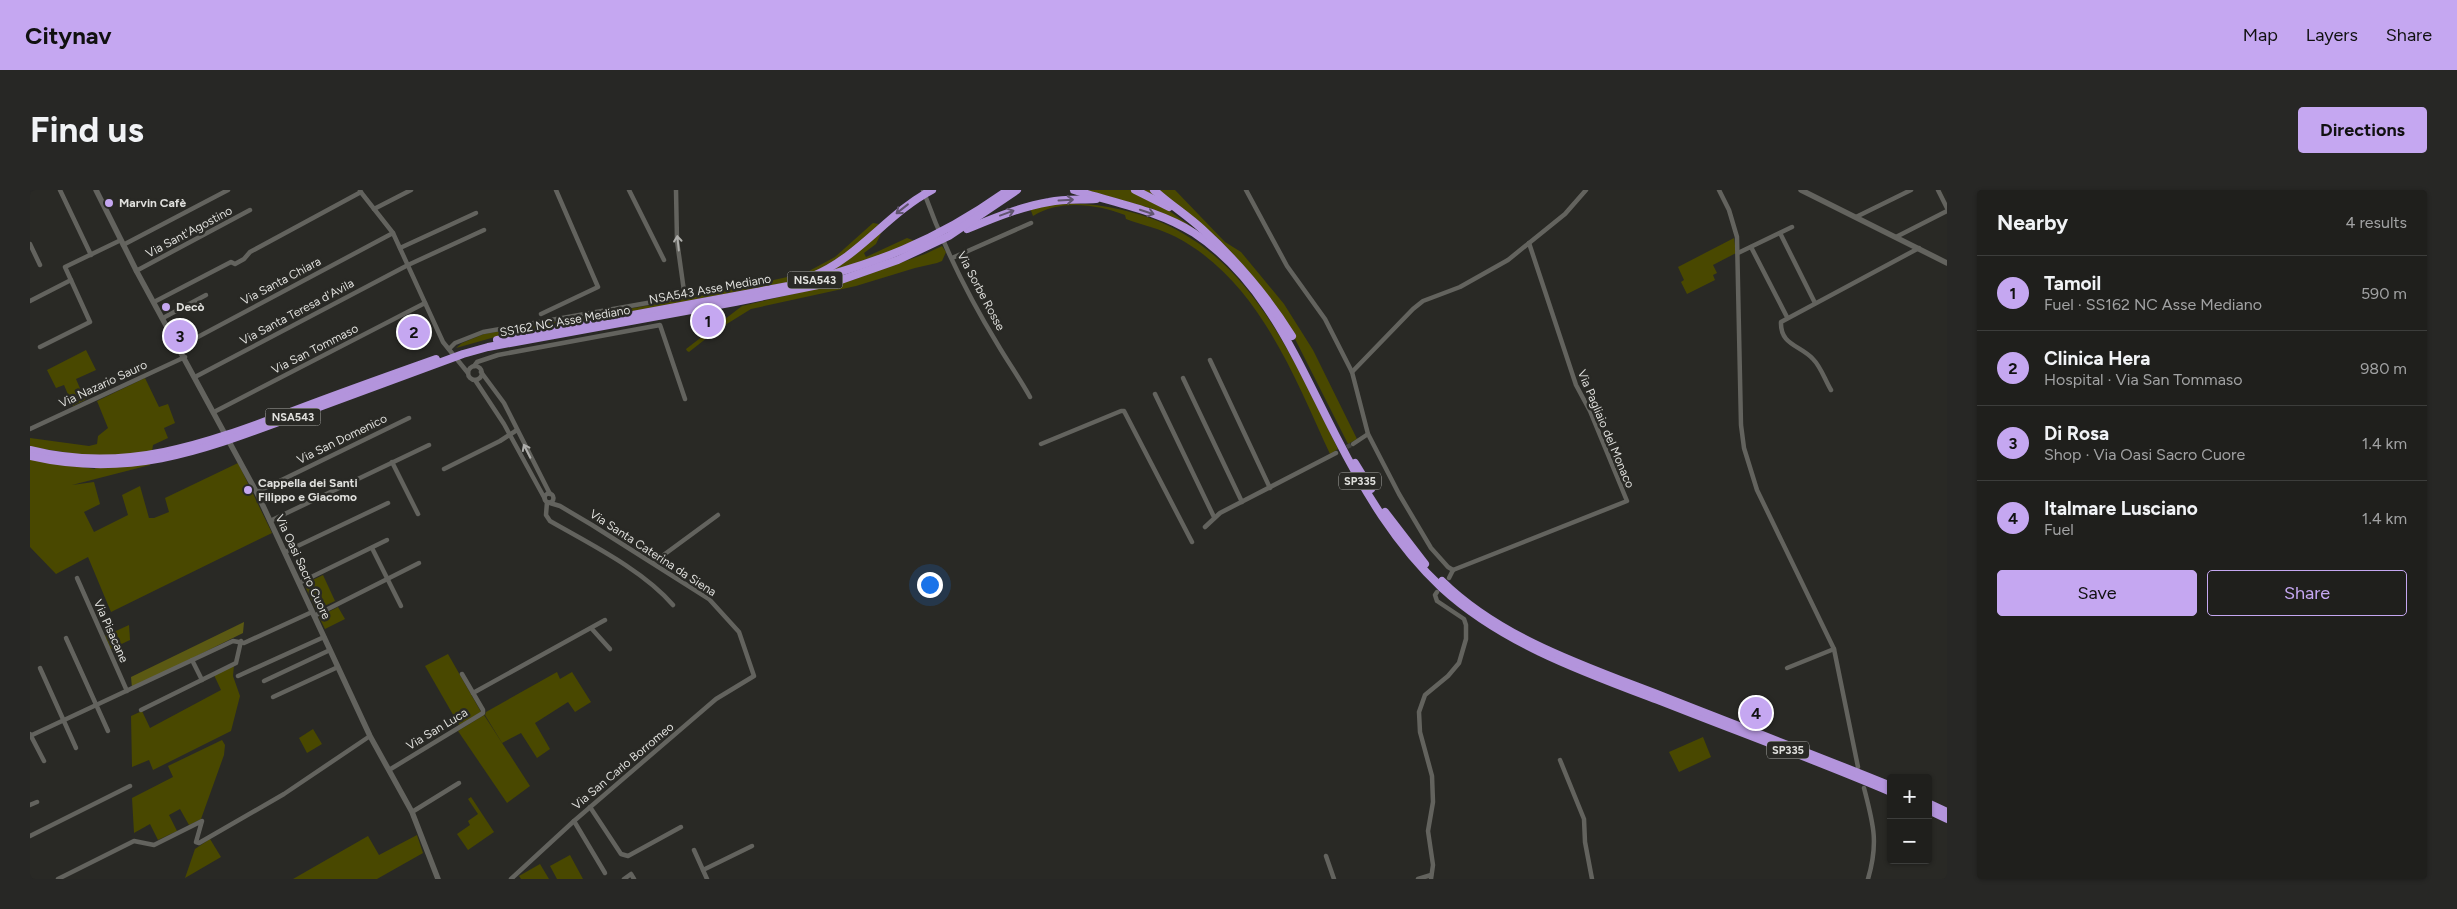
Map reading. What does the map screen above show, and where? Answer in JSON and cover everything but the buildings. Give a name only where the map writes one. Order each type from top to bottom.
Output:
[{"type":"highway","name":"NSA543","points":[[788,286],[835,266],[904,207],[932,190]]},
{"type":"highway","name":"NSA543 Asse Mediano","points":[[488,345],[788,286],[897,257],[944,231],[1008,190]]},
{"type":"highway","name":"NSA543 Asse Mediano","points":[[736,302],[838,281],[949,236],[1017,190]]},
{"type":"highway","points":[[1074,190],[1100,199]]},
{"type":"highway","points":[[1135,190],[1163,201]]},
{"type":"highway","points":[[1154,190],[1163,201]]},
{"type":"highway","name":"NSA543","points":[[949,236],[1008,212],[1033,205],[1051,201],[1100,199]]},
{"type":"highway","name":"SP335","points":[[1100,199],[1149,213],[1180,225],[1206,242],[1254,290],[1289,341],[1340,443],[1374,504],[1413,558],[1444,589],[1475,614],[1536,650],[1887,790]]},
{"type":"highway","name":"SP335","points":[[1163,201],[1184,214],[1230,256],[1277,312],[1293,338],[1357,466],[1378,502],[1398,532],[1446,584],[1488,616],[1536,643],[1683,708],[1887,784]]},
{"type":"highway","name":"SS162 NC Asse Mediano","points":[[94,462],[140,457],[189,447],[488,345],[736,302]]},
{"type":"highway","points":[[30,450],[94,462]]},
{"type":"highway","points":[[30,456],[54,462],[94,462]]},
{"type":"highway","points":[[1932,805],[1947,812]]},
{"type":"highway","points":[[1932,812],[1947,819]]},
{"type":"street","points":[[60,190],[91,255]]},
{"type":"street","name":"Via Oasi Sacro Cuore","points":[[96,190],[136,271],[185,357],[257,492],[370,736],[412,812],[438,879]]},
{"type":"street","points":[[40,347],[90,322],[65,267],[122,243],[228,190]]},
{"type":"street","points":[[374,209],[411,190]]},
{"type":"street","points":[[542,314],[598,287],[556,190]]},
{"type":"street","points":[[629,190],[664,260]]},
{"type":"street","points":[[449,350],[455,343],[483,332],[681,297],[684,291],[677,241],[676,190]]},
{"type":"street","name":"Via Sorbe Rosse","points":[[923,190],[934,223],[952,258],[998,345],[1016,371],[1030,397]]},
{"type":"street","points":[[1246,190],[1287,266],[1325,319],[1352,372],[1368,434],[1398,494],[1430,548],[1453,570],[1449,578]]},
{"type":"street","points":[[1352,372],[1423,301],[1460,287],[1508,260],[1565,214],[1586,190]]},
{"type":"street","points":[[1720,190],[1732,220],[1738,253],[1741,425],[1744,448],[1764,506],[1834,650],[1858,767]]},
{"type":"street","points":[[1801,190],[1947,263]]},
{"type":"street","points":[[1856,217],[1911,190]]},
{"type":"street","points":[[1896,237],[1947,209],[1938,190]]},
{"type":"street","points":[[154,302],[231,262],[235,264],[244,259],[250,252],[360,191],[393,233],[449,350],[461,366],[481,372],[500,397],[542,479],[549,499],[546,515],[550,521],[637,575],[661,592],[673,606]]},
{"type":"street","name":"Via Sant'Agostino","points":[[136,271],[250,210]]},
{"type":"street","points":[[400,248],[476,213]]},
{"type":"street","points":[[952,258],[1031,223]]},
{"type":"street","points":[[1738,253],[1792,227]]},
{"type":"street","name":"Via Santa Teresa d'Avila","points":[[195,377],[408,264],[484,230]]},
{"type":"street","name":"Via Santa Chiara","points":[[179,347],[393,233]]},
{"type":"street","points":[[1780,233],[1814,303]]},
{"type":"street","name":"Via Pagliaio del Monaco","points":[[1453,570],[1627,501],[1590,411],[1576,386],[1529,243]]},
{"type":"street","points":[[30,244],[40,265]]},
{"type":"street","points":[[1751,247],[1787,317]]},
{"type":"street","points":[[1831,390],[1813,358],[1785,340],[1780,329],[1781,322],[1787,317],[1919,248]]},
{"type":"street","points":[[30,301],[71,280]]},
{"type":"street","points":[[163,318],[206,295]]},
{"type":"street","name":"Via San Tommaso","points":[[214,412],[425,303]]},
{"type":"street","points":[[549,499],[536,483],[510,433],[475,380],[470,378],[470,369],[477,362],[505,353],[660,325],[685,399]]},
{"type":"street","name":"Via Nazario Sauro","points":[[30,428],[185,357]]},
{"type":"street","points":[[1210,360],[1270,488]]},
{"type":"street","points":[[475,380],[480,378],[481,372]]},
{"type":"street","points":[[1183,378],[1242,502]]},
{"type":"street","points":[[1155,394],[1214,518]]},
{"type":"street","points":[[1041,444],[1124,411],[1192,542]]},
{"type":"street","name":"Via San Domenico","points":[[257,492],[410,418]]},
{"type":"street","points":[[444,469],[500,442],[510,433],[517,430]]},
{"type":"street","points":[[1353,444],[1368,434]]},
{"type":"street","points":[[270,521],[429,445]]},
{"type":"street","points":[[1205,526],[1214,518],[1242,502],[1336,453]]},
{"type":"street","points":[[392,462],[418,514]]},
{"type":"street","points":[[536,483],[542,479]]},
{"type":"street","name":"Via Santa Caterina da Siena","points":[[549,499],[654,562],[704,595],[724,613],[739,632],[754,676]]},
{"type":"street","points":[[285,552],[388,503]]},
{"type":"street","points":[[654,562],[718,515]]},
{"type":"street","points":[[299,583],[387,540]]},
{"type":"street","points":[[372,548],[402,606]]},
{"type":"street","points":[[44,761],[30,735],[128,691],[233,640],[244,643],[313,614],[419,563]]},
{"type":"street","name":"Via Pisacane","points":[[77,578],[128,691]]},
{"type":"street","points":[[1418,879],[1431,877],[1434,865],[1428,831],[1433,802],[1432,776],[1420,732],[1419,712],[1425,695],[1454,670],[1459,663],[1464,652],[1466,630],[1464,619],[1437,601],[1435,595],[1437,592]]},
{"type":"street","points":[[473,693],[592,629],[605,620]]},
{"type":"street","points":[[592,629],[610,649]]},
{"type":"street","points":[[238,676],[324,637]]},
{"type":"street","points":[[66,638],[108,731]]},
{"type":"street","points":[[141,710],[236,663],[240,641]]},
{"type":"street","points":[[264,681],[330,650]]},
{"type":"street","points":[[1787,668],[1834,650]]},
{"type":"street","points":[[192,660],[202,680]]},
{"type":"street","points":[[273,697],[338,667]]},
{"type":"street","points":[[40,668],[76,748]]},
{"type":"street","name":"Via San Luca","points":[[389,770],[483,713],[462,674]]},
{"type":"street","name":"Via San Carlo Borromeo","points":[[511,879],[574,821],[716,699],[754,676]]},
{"type":"street","points":[[58,879],[134,841],[154,845],[202,821],[196,842],[199,843],[292,789],[370,736]]},
{"type":"street","points":[[1560,760],[1584,819],[1585,842],[1592,879]]},
{"type":"street","points":[[412,812],[459,783]]},
{"type":"street","points":[[30,836],[130,786]]},
{"type":"street","points":[[1864,788],[1875,832],[1868,879]]},
{"type":"street","points":[[30,805],[37,802]]},
{"type":"street","points":[[590,807],[621,854],[628,856],[681,827]]},
{"type":"street","points":[[574,821],[605,873]]},
{"type":"street","points":[[703,870],[752,846]]},
{"type":"street","points":[[694,850],[707,879]]},
{"type":"street","points":[[1326,856],[1334,879]]},
{"type":"street","points":[[624,879],[631,874],[634,879]]},
{"type":"shaded area","points":[[1086,190],[1175,190],[1225,242],[1241,252],[1284,304],[1313,350],[1357,439],[1348,444],[1291,331],[1263,291],[1160,192],[1161,205],[1192,227],[1216,248],[1153,209]]},
{"type":"shaded area","points":[[1063,203],[1089,206],[1067,205],[1055,207],[1033,216],[1030,208]]},
{"type":"shaded area","points":[[1091,206],[1119,209],[1166,225],[1205,248],[1238,279],[1267,316],[1292,357],[1338,449],[1330,454],[1287,362],[1270,332],[1230,278],[1205,255],[1176,237],[1126,219],[1125,215]]},
{"type":"shaded area","points":[[873,223],[879,224],[840,257],[819,271],[795,281],[578,320],[495,337],[456,348],[462,343],[484,334],[686,299],[809,271],[835,257]]},
{"type":"shaded area","points":[[883,229],[876,244],[864,253],[866,257],[907,238],[918,242],[817,278]]},
{"type":"shaded area","points":[[1734,238],[1736,253],[1713,265],[1717,273],[1713,275],[1715,280],[1687,294],[1681,282],[1684,280],[1678,267]]},
{"type":"shaded area","points":[[942,246],[946,252],[942,261],[856,286],[751,309],[717,330],[689,352],[686,349],[742,306],[852,280]]},
{"type":"shaded area","points":[[86,350],[96,370],[76,379],[85,400],[73,406],[64,385],[56,388],[47,370]]},
{"type":"shaded area","points":[[145,378],[159,407],[168,404],[175,423],[164,428],[168,438],[153,445],[150,465],[72,485],[94,482],[100,504],[84,512],[94,532],[128,515],[122,495],[140,486],[149,518],[154,518],[169,512],[165,498],[238,463],[272,533],[111,612],[88,557],[56,574],[30,547],[30,459],[95,469],[96,457],[30,447],[30,438],[89,446],[97,444],[98,436],[108,428],[97,401]]},
{"type":"shaded area","points":[[323,575],[335,601],[316,610],[304,584]]},
{"type":"shaded area","points":[[338,607],[345,619],[325,629],[319,617]]},
{"type":"shaded area","points":[[244,622],[243,633],[132,688],[131,677]]},
{"type":"shaded area","points":[[129,625],[130,640],[111,649],[105,636]]},
{"type":"shaded area","points":[[448,654],[481,712],[459,725],[425,666]]},
{"type":"shaded area","points":[[234,665],[233,676],[240,696],[231,731],[153,770],[149,760],[132,767],[131,716],[142,711],[150,728],[221,690],[214,675]]},
{"type":"shaded area","points":[[557,672],[560,679],[572,672],[591,702],[575,712],[568,702],[535,723],[550,749],[537,758],[521,733],[502,743],[485,715],[486,712]]},
{"type":"shaded area","points":[[484,715],[530,786],[507,803],[458,731]]},
{"type":"shaded area","points":[[313,729],[322,744],[307,753],[299,738]]},
{"type":"shaded area","points":[[1703,737],[1711,757],[1679,772],[1669,752]]},
{"type":"shaded area","points":[[222,740],[225,745],[224,755],[201,819],[189,825],[180,809],[169,815],[177,831],[158,840],[150,824],[134,833],[132,798],[173,777],[168,766]]},
{"type":"shaded area","points":[[471,797],[494,832],[468,850],[457,834],[470,825],[468,821],[478,814],[468,799]]},
{"type":"shaded area","points":[[417,835],[423,853],[377,879],[293,879],[368,836],[379,855]]},
{"type":"shaded area","points":[[210,839],[221,857],[185,878],[195,849]]},
{"type":"shaded area","points":[[570,855],[583,879],[557,879],[550,866]]},
{"type":"shaded area","points":[[540,864],[549,879],[521,879],[519,876]]},
{"type":"tunnel","points":[[1341,450],[1353,444]]},
{"type":"place","name":"Marvin Cafè","points":[[109,203]]},
{"type":"place","name":"Decò","points":[[166,307]]},
{"type":"place","name":"Tamoil","points":[[708,321]]},
{"type":"place","name":"Clinica Hera","points":[[414,332]]},
{"type":"place","name":"Di Rosa","points":[[180,336]]},
{"type":"place","name":"Cappella dei Santi Filippo e Giacomo","points":[[248,490]]},
{"type":"place","name":"Italmare Lusciano","points":[[1756,713]]}]
